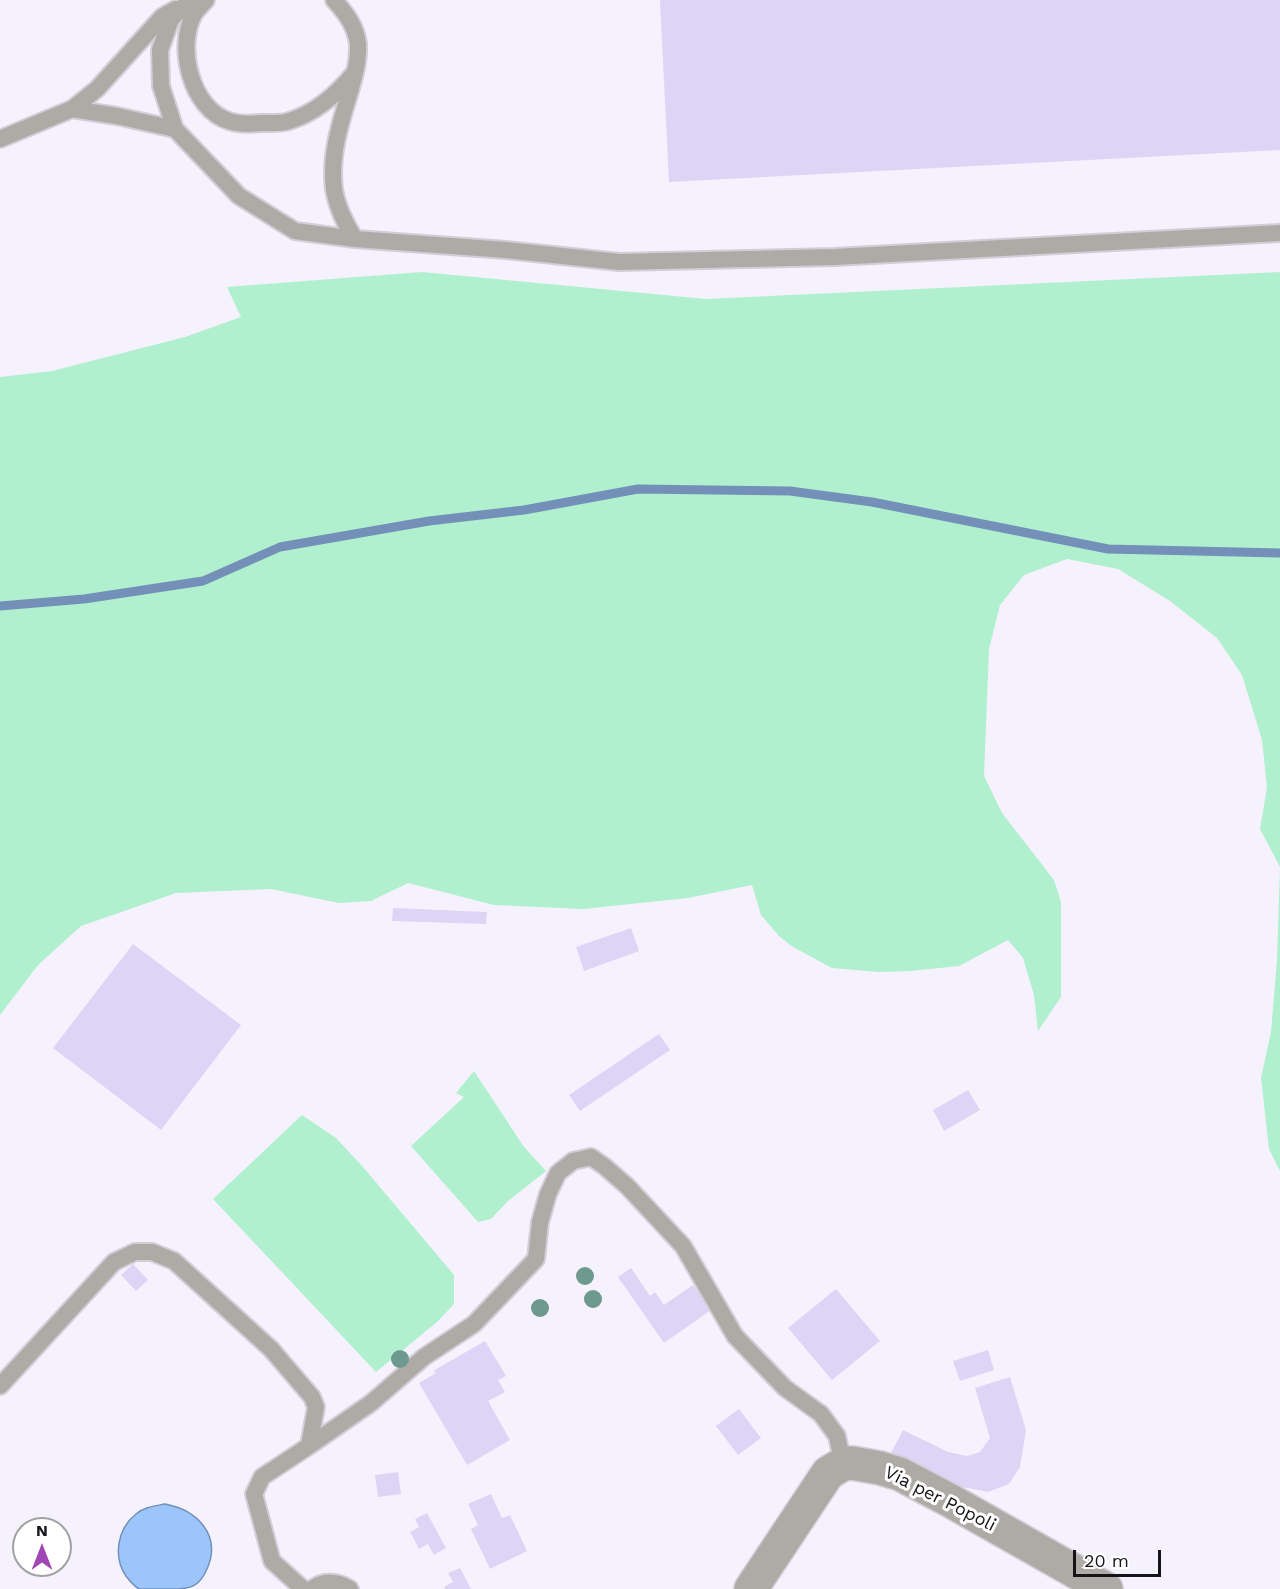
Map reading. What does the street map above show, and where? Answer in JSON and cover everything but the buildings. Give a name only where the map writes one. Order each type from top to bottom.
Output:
[{"type":"street","name":"Via per Popoli","points":[[843,1464],[852,1463],[900,1474],[1106,1589]]},
{"type":"street","points":[[751,1589],[828,1473],[843,1464]]},
{"type":"lane","points":[[196,0],[187,37],[187,65],[196,92],[209,110],[229,122],[255,124],[288,122],[310,112],[336,94],[355,72]]},
{"type":"lane","points":[[0,139],[72,109],[97,89],[162,17],[196,0]]},
{"type":"lane","points":[[196,0],[171,19],[160,50],[161,86],[175,129],[239,196],[295,231],[355,239],[506,250],[619,262],[835,257],[1280,232]]},
{"type":"lane","points":[[334,0],[350,19],[358,43],[355,72],[338,133],[334,162],[334,188],[340,213],[355,239]]},
{"type":"lane","points":[[72,109],[175,129]]},
{"type":"lane","points":[[303,1589],[272,1561],[254,1494],[262,1477],[371,1403],[424,1357],[474,1324],[536,1259],[540,1221],[548,1194],[558,1173],[573,1161],[591,1157],[604,1166],[627,1186],[683,1246],[735,1336],[784,1388],[821,1414],[837,1436],[843,1464]]},
{"type":"lane","points":[[0,1386],[114,1262],[135,1252],[152,1252],[174,1261],[271,1349],[312,1397],[316,1407],[309,1446]]},
{"type":"lane","points":[[312,1589],[324,1583],[334,1582],[350,1589]]},
{"type":"green space","points":[[422,272],[706,299],[1280,272],[1280,867],[1260,829],[1267,787],[1262,740],[1242,675],[1217,638],[1170,601],[1118,569],[1067,559],[1024,575],[1000,605],[989,649],[984,776],[1002,813],[1054,880],[1061,902],[1061,997],[1038,1031],[1034,995],[1023,958],[1008,940],[959,966],[878,972],[832,968],[793,947],[779,936],[761,915],[752,885],[688,898],[583,909],[494,905],[408,883],[371,901],[339,903],[271,889],[176,893],[81,926],[38,965],[0,1015],[0,377],[52,371],[185,337],[241,317],[227,287]]},
{"type":"green space","points":[[1280,867],[1280,1171],[1269,1149],[1261,1078],[1271,1032],[1277,961]]},
{"type":"green space","points":[[474,1071],[524,1147],[546,1171],[508,1201],[491,1219],[478,1222],[411,1146],[464,1097],[456,1093]]},
{"type":"green space","points":[[302,1115],[336,1138],[454,1275],[454,1304],[437,1322],[376,1372],[213,1199]]},
{"type":"water","points":[[165,1504],[187,1512],[204,1526],[209,1535],[211,1557],[201,1580],[193,1586],[177,1589],[139,1589],[126,1576],[119,1560],[121,1535],[130,1520],[139,1512]]},
{"type":"waterway","points":[[0,606],[84,599],[203,581],[280,547],[429,521],[524,510],[638,489],[790,491],[872,502],[1108,549],[1280,553]]}]
